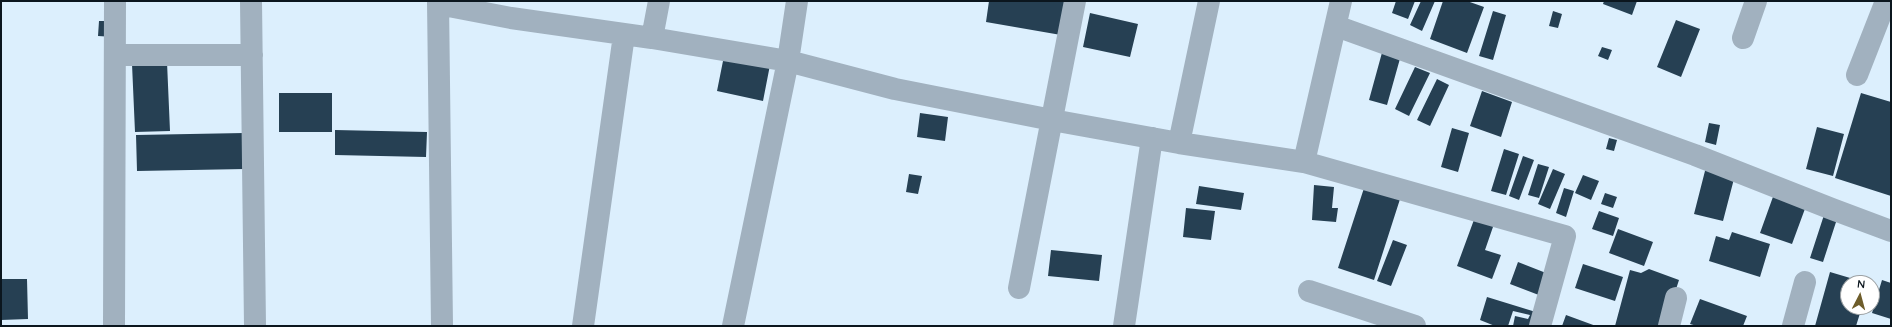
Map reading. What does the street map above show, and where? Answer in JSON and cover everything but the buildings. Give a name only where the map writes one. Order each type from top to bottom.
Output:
[{"type":"street","points":[[114,326],[115,1]]},
{"type":"street","points":[[251,1],[255,326]]},
{"type":"street","points":[[652,38],[659,1]]},
{"type":"street","points":[[733,326],[788,61],[797,1]]},
{"type":"street","points":[[1019,288],[1076,1]]},
{"type":"street","points":[[1179,144],[1209,1]]},
{"type":"street","points":[[1304,162],[1341,1]]},
{"type":"street","points":[[1742,38],[1756,1]]},
{"type":"street","points":[[1856,75],[1886,1]]},
{"type":"street","points":[[442,326],[438,3],[513,10],[624,35],[652,38],[788,61],[895,89],[1052,120],[1179,144],[1304,162],[1565,236],[1540,326]]},
{"type":"street","points":[[1336,26],[1695,154],[1832,210],[1891,231]]},
{"type":"street","points":[[582,326],[624,35]]},
{"type":"street","points":[[115,55],[252,55]]},
{"type":"street","points":[[1124,326],[1152,138]]},
{"type":"street","points":[[1793,326],[1805,282]]},
{"type":"street","points":[[1309,290],[1415,326]]},
{"type":"street","points":[[1669,326],[1676,298]]}]
